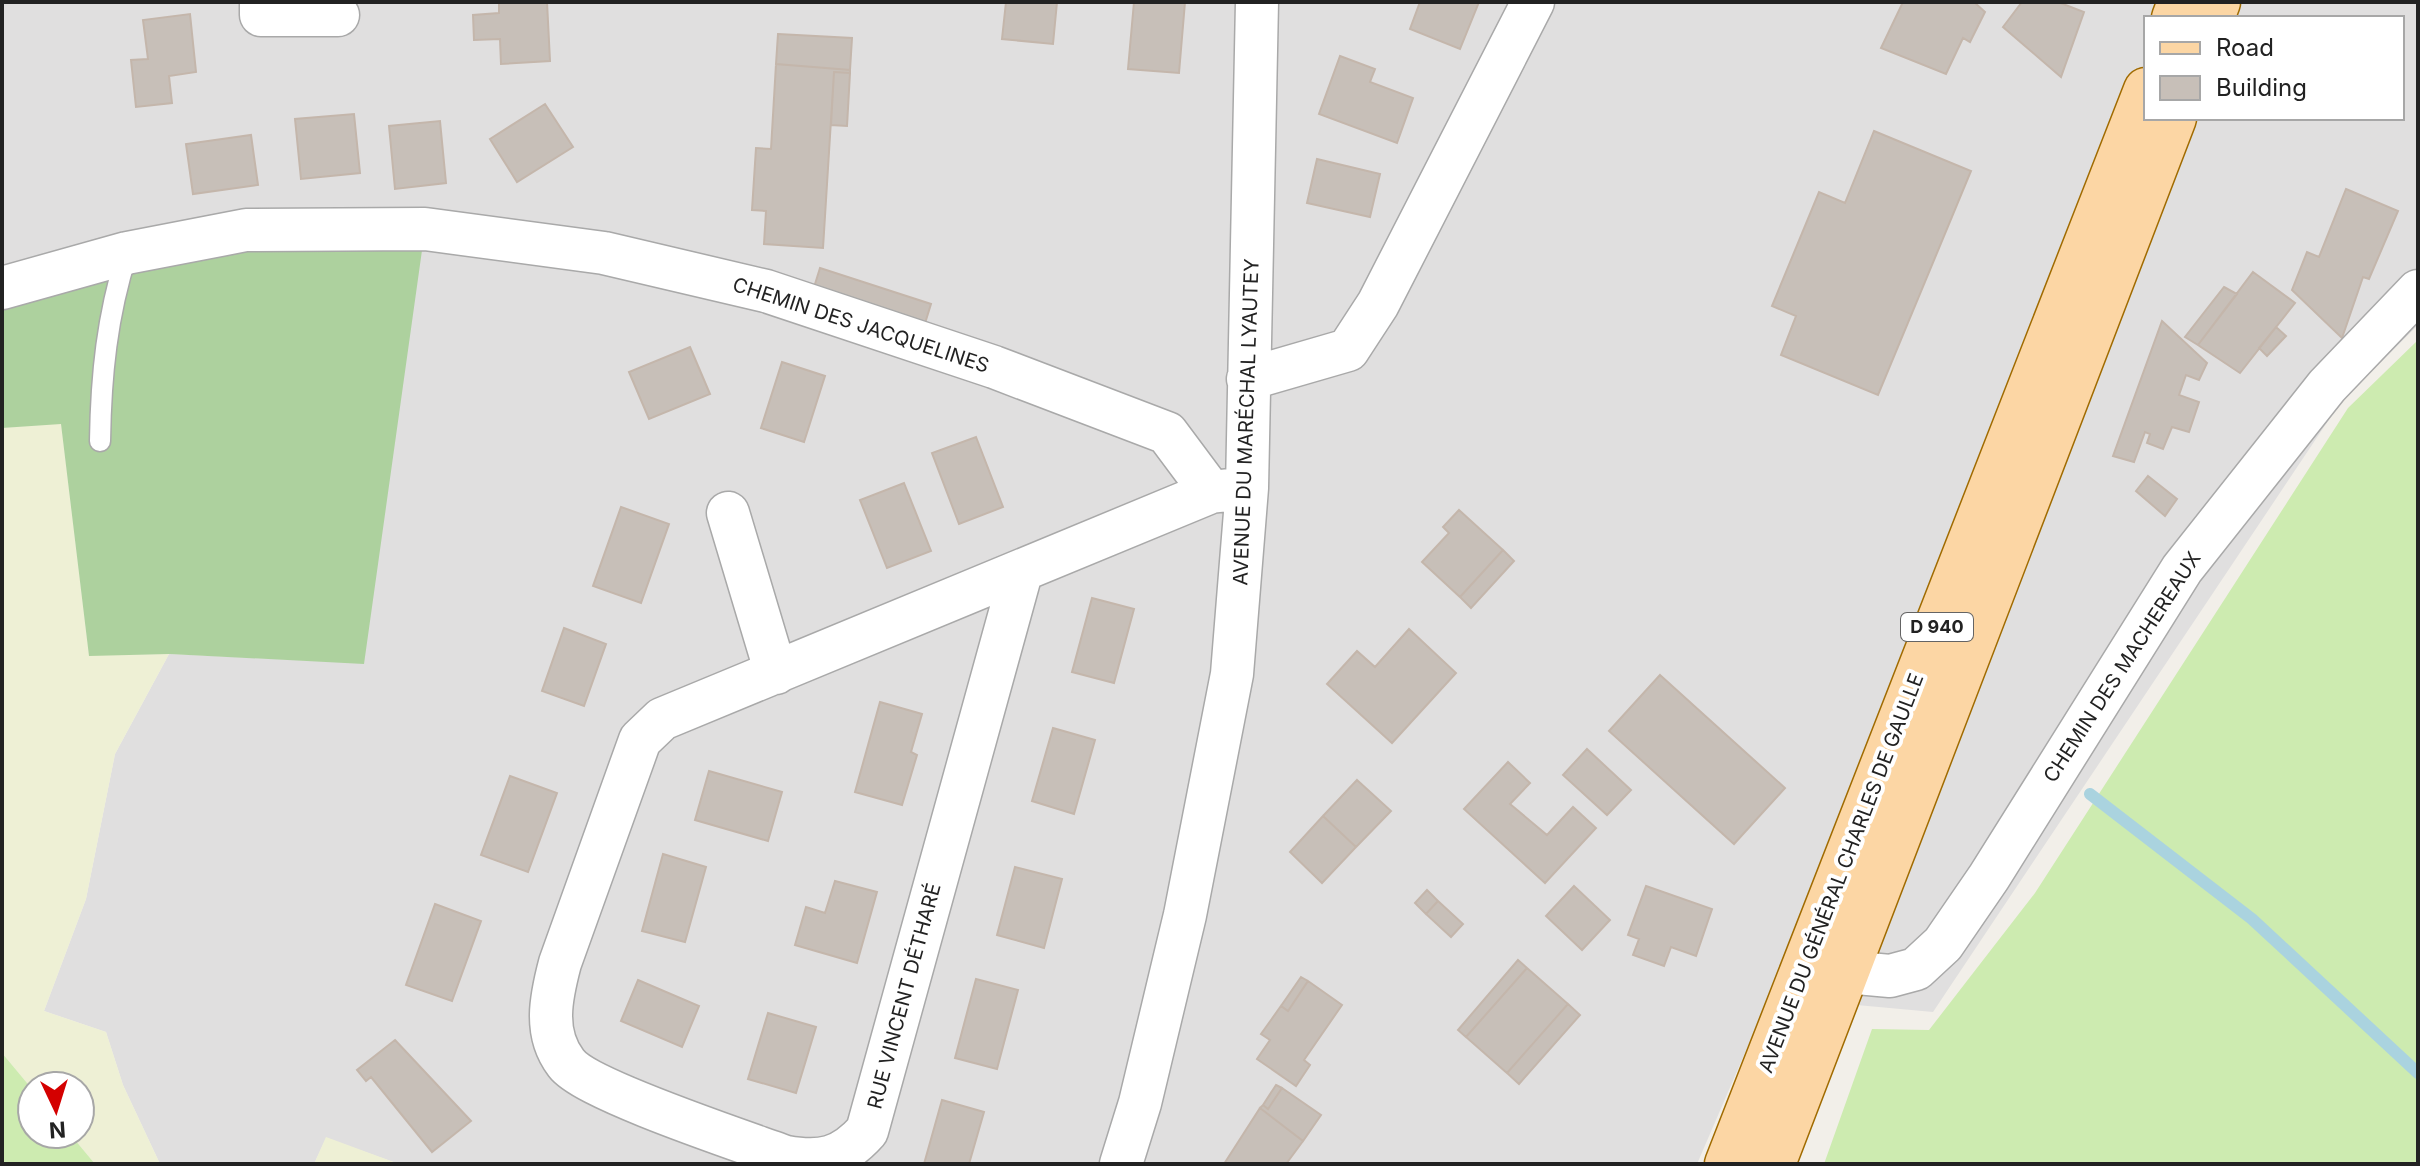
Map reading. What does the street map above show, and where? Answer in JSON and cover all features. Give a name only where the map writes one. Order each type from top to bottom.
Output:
[{"type":"main road","name":"AVENUE DU GÉNÉRAL CHARLES DE GAULLE","points":[[1773,1164],[1825,970],[2144,95]]},
{"type":"main road","name":"AVENUE DU GÉNÉRAL CHARLES DE GAULLE","points":[[1727,1164],[1825,970],[2173,120]]},
{"type":"street","points":[[261,2],[261,15],[338,15]]},
{"type":"street","name":"AVENUE DU MARÉCHAL LYAUTEY","points":[[1121,1164],[1140,1103],[1185,915],[1232,674],[1229,490],[1248,379],[1257,2]]},
{"type":"street","points":[[1248,379],[1348,350],[1378,304],[1533,2]]},
{"type":"street","name":"CHEMIN DES JACQUELINES","points":[[2,288],[127,253],[246,230],[425,229],[604,253],[766,291],[994,367],[1167,433],[1229,490]]},
{"type":"street","name":"CHEMIN DES MACHEREAUX","points":[[1825,970],[1890,976],[1916,969],[1943,944],[2182,569],[2327,386],[2418,291]]},
{"type":"street","name":"RUE VINCENT DÉTHARÉ","points":[[1021,573],[867,1131],[853,1148],[833,1158],[815,1162],[786,1157],[601,1087],[567,1065],[551,1034],[551,997],[560,963],[640,740],[662,719],[1021,573],[1229,490]]},
{"type":"street","points":[[728,513],[776,673]]},
{"type":"lane","points":[[100,441],[103,350],[113,295],[127,253]]},
{"type":"shaded area","points":[[2,2],[2418,2],[2418,325],[2340,403],[1933,1012],[1769,997],[1697,1164],[399,1164],[326,1138],[314,1164],[160,1164],[123,1085],[106,1032],[44,1011],[86,899],[115,754],[169,654],[364,663],[2,288]]},
{"type":"green space","points":[[425,229],[364,664],[169,654],[89,656],[61,424],[2,428],[2,288],[127,253]]},
{"type":"green space","points":[[2418,340],[2418,1164],[1824,1164],[1872,1029],[1929,1030],[2035,893],[2348,408]]},
{"type":"green space","points":[[61,423],[89,655],[169,654],[115,754],[86,899],[44,1011],[106,1032],[123,1085],[160,1164],[95,1164],[83,1150],[96,1150],[96,1070],[16,1070],[2,1053],[2,428]]},
{"type":"green space","points":[[2,1053],[16,1070],[16,1150],[83,1150],[95,1164],[2,1164]]},
{"type":"green space","points":[[326,1137],[399,1164],[314,1164]]},
{"type":"building","points":[[499,2],[547,2],[550,61],[501,64],[500,39],[474,40],[473,15],[499,13]]},
{"type":"building","points":[[1006,2],[1057,2],[1053,44],[1002,39]]},
{"type":"building","points":[[1134,2],[1185,2],[1179,73],[1128,69]]},
{"type":"building","points":[[1420,2],[1479,2],[1460,49],[1410,29]]},
{"type":"building","points":[[1903,2],[1974,2],[1985,12],[1970,42],[1963,38],[1946,74],[1881,48]]},
{"type":"building","points":[[2022,2],[2058,2],[2084,12],[2061,77],[2003,27]]},
{"type":"building","points":[[190,14],[196,72],[169,76],[172,103],[136,107],[131,60],[148,59],[143,20]]},
{"type":"building","points":[[778,34],[852,38],[850,70],[776,64]]},
{"type":"building","points":[[1340,56],[1375,69],[1370,82],[1413,98],[1397,143],[1319,114]]},
{"type":"building","points":[[776,64],[850,70],[850,73],[834,72],[823,248],[764,244],[766,211],[752,210],[756,148],[771,149]]},
{"type":"building","points":[[834,72],[850,73],[847,126],[831,125]]},
{"type":"building","points":[[545,104],[573,147],[517,182],[490,139]]},
{"type":"building","points":[[354,114],[360,173],[301,179],[295,119]]},
{"type":"building","points":[[440,121],[446,183],[395,189],[389,126]]},
{"type":"building","points":[[1874,131],[1971,171],[1878,395],[1781,355],[1796,316],[1772,306],[1819,192],[1845,203]]},
{"type":"building","points":[[251,135],[258,185],[193,194],[186,144]]},
{"type":"building","points":[[1317,159],[1380,174],[1370,217],[1307,203]]},
{"type":"building","points":[[2346,189],[2398,211],[2369,279],[2363,277],[2342,338],[2292,290],[2307,252],[2319,257]]},
{"type":"building","points":[[820,268],[931,304],[922,333],[811,297]]},
{"type":"building","points":[[2253,272],[2295,303],[2240,373],[2198,345]]},
{"type":"building","points":[[2224,287],[2237,294],[2198,345],[2185,337]]},
{"type":"building","points":[[2162,321],[2207,363],[2199,380],[2186,375],[2179,395],[2199,402],[2189,432],[2172,427],[2163,449],[2147,443],[2150,434],[2145,432],[2134,462],[2113,456]]},
{"type":"building","points":[[2276,327],[2286,336],[2267,356],[2259,348]]},
{"type":"building","points":[[690,347],[710,394],[649,419],[629,372]]},
{"type":"building","points":[[782,362],[825,376],[804,442],[761,428]]},
{"type":"building","points":[[976,437],[1003,507],[959,524],[932,453]]},
{"type":"building","points":[[2148,476],[2177,499],[2165,516],[2136,491]]},
{"type":"building","points":[[904,483],[931,551],[887,568],[860,500]]},
{"type":"building","points":[[621,507],[669,524],[641,603],[593,586]]},
{"type":"building","points":[[1459,510],[1503,550],[1460,597],[1422,562],[1449,533],[1443,527]]},
{"type":"building","points":[[1503,550],[1514,561],[1471,608],[1460,597]]},
{"type":"building","points":[[1092,598],[1134,609],[1114,683],[1072,672]]},
{"type":"building","points":[[564,628],[606,644],[584,706],[542,691]]},
{"type":"building","points":[[1409,629],[1456,673],[1392,743],[1327,684],[1357,651],[1375,667]]},
{"type":"building","points":[[1660,675],[1785,788],[1734,844],[1609,731]]},
{"type":"building","points":[[880,702],[922,714],[911,752],[917,755],[902,805],[855,792]]},
{"type":"building","points":[[1053,728],[1095,740],[1074,814],[1032,801]]},
{"type":"building","points":[[1587,749],[1631,790],[1607,815],[1563,775]]},
{"type":"building","points":[[1508,762],[1530,783],[1510,804],[1547,835],[1573,807],[1596,828],[1545,883],[1464,809]]},
{"type":"building","points":[[709,771],[782,792],[768,841],[695,820]]},
{"type":"building","points":[[510,776],[557,793],[528,872],[481,855]]},
{"type":"building","points":[[1357,780],[1391,811],[1356,847],[1323,816]]},
{"type":"building","points":[[1323,816],[1356,847],[1322,883],[1290,852]]},
{"type":"building","points":[[663,854],[706,867],[685,942],[642,931]]},
{"type":"building","points":[[1015,867],[1062,879],[1044,948],[997,935]]},
{"type":"building","points":[[835,881],[877,892],[857,963],[795,945],[806,907],[825,913]]},
{"type":"building","points":[[1574,886],[1610,920],[1582,950],[1546,916]]},
{"type":"building","points":[[1646,886],[1712,909],[1696,956],[1671,947],[1664,966],[1633,955],[1639,939],[1628,935]]},
{"type":"building","points":[[1427,890],[1438,901],[1426,914],[1415,903]]},
{"type":"building","points":[[1438,901],[1463,924],[1451,937],[1426,914]]},
{"type":"building","points":[[435,904],[481,921],[452,1001],[406,985]]},
{"type":"building","points":[[1518,960],[1527,968],[1466,1037],[1458,1030]]},
{"type":"building","points":[[1527,968],[1568,1004],[1507,1073],[1466,1037]]},
{"type":"building","points":[[1301,977],[1308,981],[1288,1011],[1281,1006]]},
{"type":"building","points":[[976,979],[1018,990],[997,1069],[955,1058]]},
{"type":"building","points":[[638,980],[699,1006],[682,1047],[621,1021]]},
{"type":"building","points":[[1308,981],[1342,1005],[1304,1060],[1310,1065],[1296,1086],[1257,1059],[1270,1040],[1261,1034],[1281,1006],[1288,1011]]},
{"type":"building","points":[[1568,1004],[1580,1015],[1519,1084],[1507,1073]]},
{"type":"building","points":[[768,1013],[816,1027],[796,1093],[748,1079]]},
{"type":"building","points":[[395,1040],[471,1121],[432,1152],[371,1077],[366,1081],[357,1070]]},
{"type":"building","points":[[1276,1085],[1282,1088],[1268,1109],[1263,1105]]},
{"type":"building","points":[[1282,1088],[1321,1115],[1303,1141],[1260,1108],[1263,1105],[1268,1109]]},
{"type":"building","points":[[942,1100],[984,1112],[969,1164],[924,1164]]},
{"type":"building","points":[[1260,1108],[1303,1141],[1286,1164],[1224,1164]]},
{"type":"waterway","points":[[2090,794],[2252,919],[2418,1073]]}]
